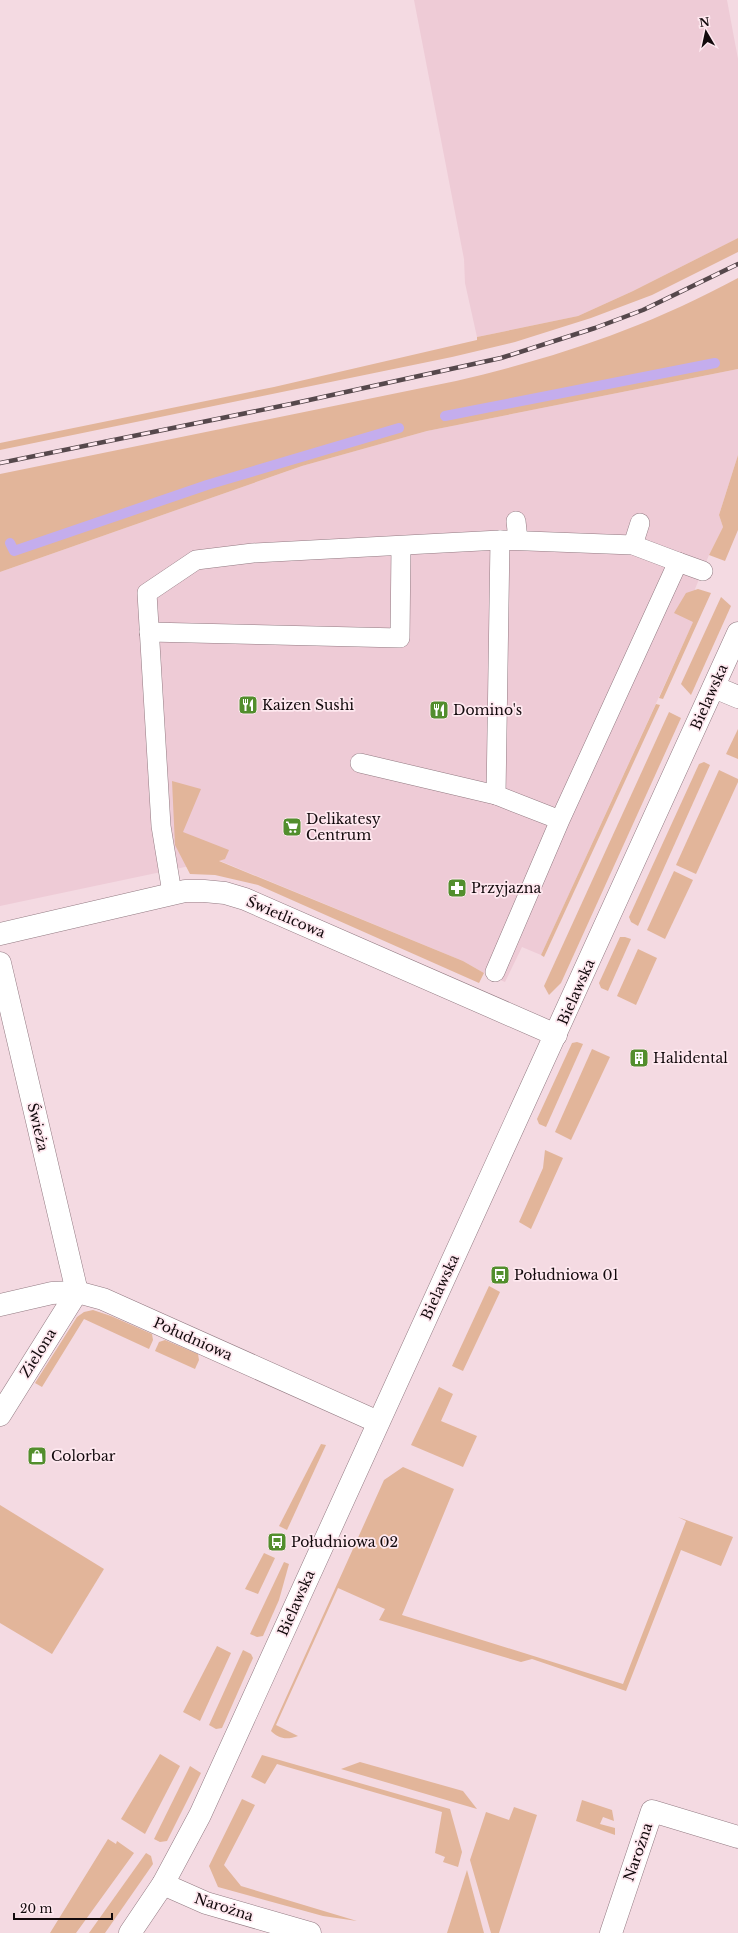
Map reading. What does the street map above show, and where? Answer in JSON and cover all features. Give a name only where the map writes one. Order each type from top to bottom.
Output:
[{"type":"street","name":"Bielawska","points":[[130,1933],[163,1884],[200,1815],[738,633]]},
{"type":"street","points":[[714,687],[738,697]]},
{"type":"street","name":"Świetlicowa","points":[[0,934],[172,893],[204,891],[225,893],[245,899],[556,1035]]},
{"type":"street","name":"Świeża","points":[[0,963],[77,1292]]},
{"type":"street","name":"Południowa","points":[[0,1305],[52,1293],[77,1292],[102,1298],[378,1422]]},
{"type":"street","name":"Zielona","points":[[0,1415],[77,1292]]},
{"type":"street","name":"Narożna","points":[[611,1933],[652,1811],[738,1837]]},
{"type":"street","name":"Narożna","points":[[163,1884],[206,1903],[310,1933]]},
{"type":"lane","points":[[496,795],[509,540],[516,521]]},
{"type":"lane","points":[[633,544],[640,523]]},
{"type":"lane","points":[[172,893],[161,826],[147,593],[196,560],[253,553],[509,540],[633,544],[703,571]]},
{"type":"lane","points":[[149,632],[400,638],[401,546]]},
{"type":"lane","points":[[495,972],[560,820],[678,562]]},
{"type":"lane","points":[[360,763],[496,795],[560,820]]},
{"type":"shaded area","points":[[414,0],[727,0],[738,59],[738,238],[633,291],[578,316],[477,337],[465,283],[464,259]]},
{"type":"shaded area","points":[[738,238],[738,252],[652,295],[591,318],[515,342],[452,357],[0,450],[0,443],[274,387],[477,340],[477,337],[578,316],[633,291]]},
{"type":"shaded area","points":[[738,278],[738,369],[427,431],[302,466],[0,572],[0,474],[494,372],[566,351],[635,326],[669,312]]},
{"type":"shaded area","points":[[738,369],[738,455],[719,515],[723,527],[709,555],[695,589],[701,605],[541,955],[522,947],[505,982],[484,973],[463,961],[218,860],[0,906],[0,572],[302,466],[427,431]]},
{"type":"shaded area","points":[[738,455],[738,530],[725,561],[709,555],[723,527],[719,515]]},
{"type":"shaded area","points":[[698,589],[711,593],[663,699],[659,698],[693,622],[674,613],[686,593]]},
{"type":"shaded area","points":[[721,597],[731,606],[691,695],[681,684]]},
{"type":"shaded area","points":[[656,704],[660,705],[544,957],[541,955]]},
{"type":"shaded area","points":[[669,712],[681,718],[561,983],[549,995],[544,986]]},
{"type":"shaded area","points":[[738,729],[738,759],[726,754]]},
{"type":"shaded area","points":[[704,762],[710,765],[638,926],[631,922],[629,917],[699,764]]},
{"type":"shaded area","points":[[719,770],[738,779],[738,782],[696,874],[676,865]]},
{"type":"shaded area","points":[[172,781],[201,789],[183,832],[229,850],[225,859],[219,861],[463,961],[484,973],[479,983],[258,885],[215,875],[190,874],[175,845]]},
{"type":"shaded area","points":[[674,871],[693,880],[665,939],[647,930]]},
{"type":"shaded area","points":[[620,937],[631,939],[608,991],[601,988],[599,983]]},
{"type":"shaded area","points":[[638,949],[657,958],[636,1005],[617,996]]},
{"type":"shaded area","points":[[577,1042],[583,1044],[546,1127],[539,1124],[537,1119],[572,1043]]},
{"type":"shaded area","points":[[592,1049],[610,1057],[571,1140],[555,1132]]},
{"type":"shaded area","points":[[545,1150],[563,1158],[531,1229],[519,1222],[543,1168]]},
{"type":"shaded area","points":[[489,1286],[500,1292],[463,1371],[452,1366]]},
{"type":"shaded area","points":[[93,1310],[111,1316],[152,1334],[153,1340],[149,1349],[84,1319],[42,1387],[35,1383],[77,1317],[84,1312]]},
{"type":"shaded area","points":[[165,1340],[198,1354],[199,1360],[195,1369],[155,1351],[159,1342]]},
{"type":"shaded area","points":[[439,1387],[453,1394],[441,1421],[477,1436],[463,1467],[411,1445]]},
{"type":"shaded area","points":[[321,1444],[326,1445],[287,1530],[279,1526]]},
{"type":"shaded area","points":[[403,1467],[454,1489],[402,1615],[623,1684],[686,1521],[678,1517],[733,1537],[721,1566],[681,1550],[626,1691],[532,1659],[521,1662],[379,1620],[385,1609],[338,1588],[276,1725],[298,1736],[287,1738],[277,1736],[271,1731],[384,1480]]},
{"type":"shaded area","points":[[0,1505],[104,1569],[52,1654],[0,1623]]},
{"type":"shaded area","points":[[264,1553],[275,1558],[258,1594],[245,1589]]},
{"type":"shaded area","points":[[284,1562],[289,1564],[279,1600],[263,1636],[257,1637],[250,1634]]},
{"type":"shaded area","points":[[217,1646],[231,1653],[200,1721],[183,1712]]},
{"type":"shaded area","points":[[243,1650],[251,1654],[253,1658],[222,1728],[216,1729],[209,1725]]},
{"type":"shaded area","points":[[160,1754],[180,1766],[145,1834],[121,1819]]},
{"type":"shaded area","points":[[262,1755],[450,1809],[462,1852],[458,1867],[443,1862],[445,1857],[435,1853],[442,1812],[277,1764],[265,1784],[251,1777]]},
{"type":"shaded area","points":[[360,1762],[463,1791],[477,1809],[341,1769]]},
{"type":"shaded area","points":[[190,1766],[201,1773],[167,1841],[160,1842],[154,1839]]},
{"type":"shaded area","points":[[242,1799],[255,1805],[224,1865],[241,1886],[357,1921],[323,1916],[218,1887],[209,1866]]},
{"type":"shaded area","points":[[582,1800],[612,1810],[614,1821],[603,1817],[600,1824],[615,1828],[615,1835],[576,1821]]},
{"type":"shaded area","points":[[514,1807],[537,1815],[499,1933],[491,1933],[470,1860],[486,1812],[509,1820]]},
{"type":"shaded area","points":[[108,1839],[116,1844],[117,1841],[134,1853],[76,1933],[50,1933]]},
{"type":"shaded area","points":[[146,1853],[151,1856],[153,1864],[105,1933],[89,1933]]},
{"type":"shaded area","points":[[467,1870],[484,1933],[447,1933]]},
{"type":"waterway","points":[[445,416],[715,363]]},
{"type":"waterway","points":[[10,543],[14,551],[207,485],[399,428]]},
{"type":"railway","points":[[0,463],[291,404],[501,358],[595,328],[643,310],[738,264]]},
{"type":"place","name":"Kaizen Sushi","points":[[248,705]]},
{"type":"place","name":"Domino's","points":[[439,710]]},
{"type":"place","name":"Delikatesy Centrum","points":[[292,827]]},
{"type":"place","name":"Przyjazna","points":[[457,888]]},
{"type":"place","name":"Halidental","points":[[639,1058]]},
{"type":"place","name":"Południowa 01","points":[[500,1275]]},
{"type":"place","name":"Colorbar","points":[[37,1456]]},
{"type":"place","name":"Południowa 02","points":[[277,1542]]}]
